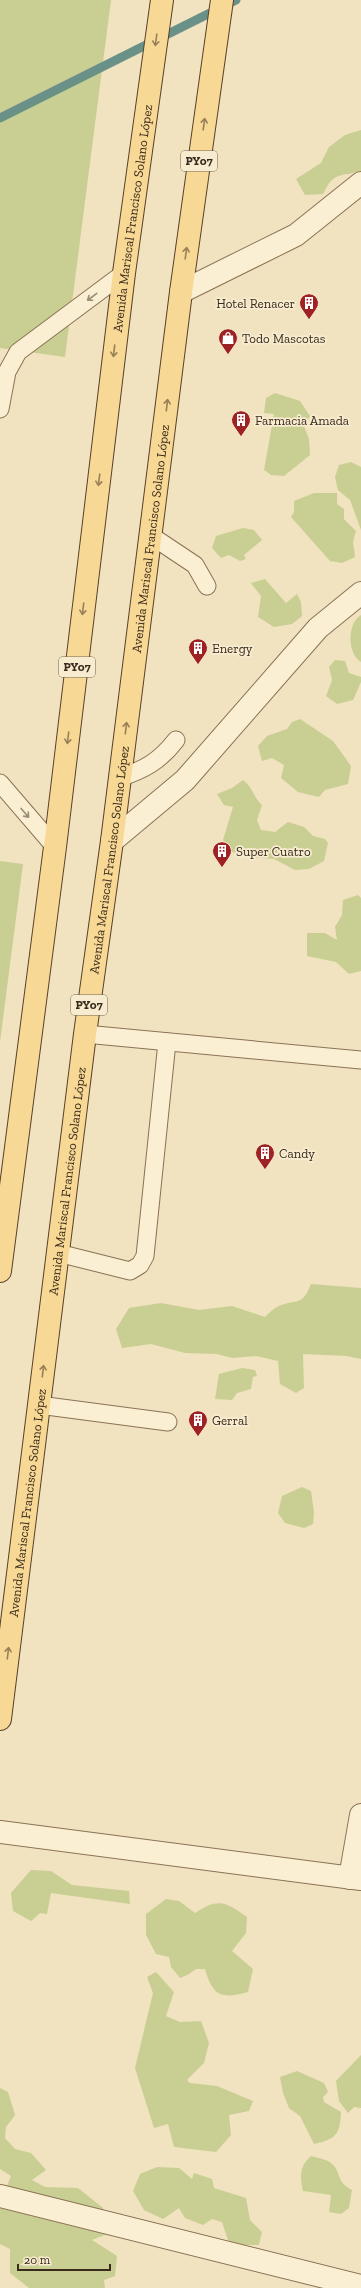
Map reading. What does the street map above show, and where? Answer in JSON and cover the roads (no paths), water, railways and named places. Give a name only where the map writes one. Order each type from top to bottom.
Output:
[{"type":"main road","name":"Avenida Mariscal Francisco Solano López","points":[[0,1720],[85,1034],[112,841],[181,292],[222,0]]},
{"type":"main road","name":"Avenida Mariscal Francisco Solano López","points":[[0,1271],[55,847],[124,273],[161,8]]},
{"type":"street","points":[[181,292],[296,235],[361,183]]},
{"type":"street","points":[[112,841],[185,780],[318,628],[361,593]]},
{"type":"street","points":[[0,1832],[356,1878],[361,1815]]},
{"type":"street","points":[[0,2196],[361,2286]]},
{"type":"lane","points":[[0,409],[7,372],[18,352],[124,273]]},
{"type":"lane","points":[[150,535],[195,565],[207,586]]},
{"type":"lane","points":[[120,778],[144,770],[168,752],[176,740]]},
{"type":"lane","points":[[0,783],[55,847]]},
{"type":"lane","points":[[85,1034],[361,1060]]},
{"type":"lane","points":[[58,1253],[130,1271],[140,1265],[145,1256],[167,1042]]},
{"type":"lane","points":[[39,1405],[168,1422]]},
{"type":"waterway","points":[[0,118],[236,0]]},
{"type":"place","name":"Hotel Renacer","points":[[309,320]]},
{"type":"place","name":"Todo Mascotas","points":[[228,355]]},
{"type":"place","name":"Farmacia Amada","points":[[241,437]]},
{"type":"place","name":"Energy","points":[[198,665]]},
{"type":"place","name":"Super Cuatro","points":[[222,868]]},
{"type":"place","name":"Candy","points":[[265,1170]]},
{"type":"place","name":"Gerral","points":[[198,1437]]}]
